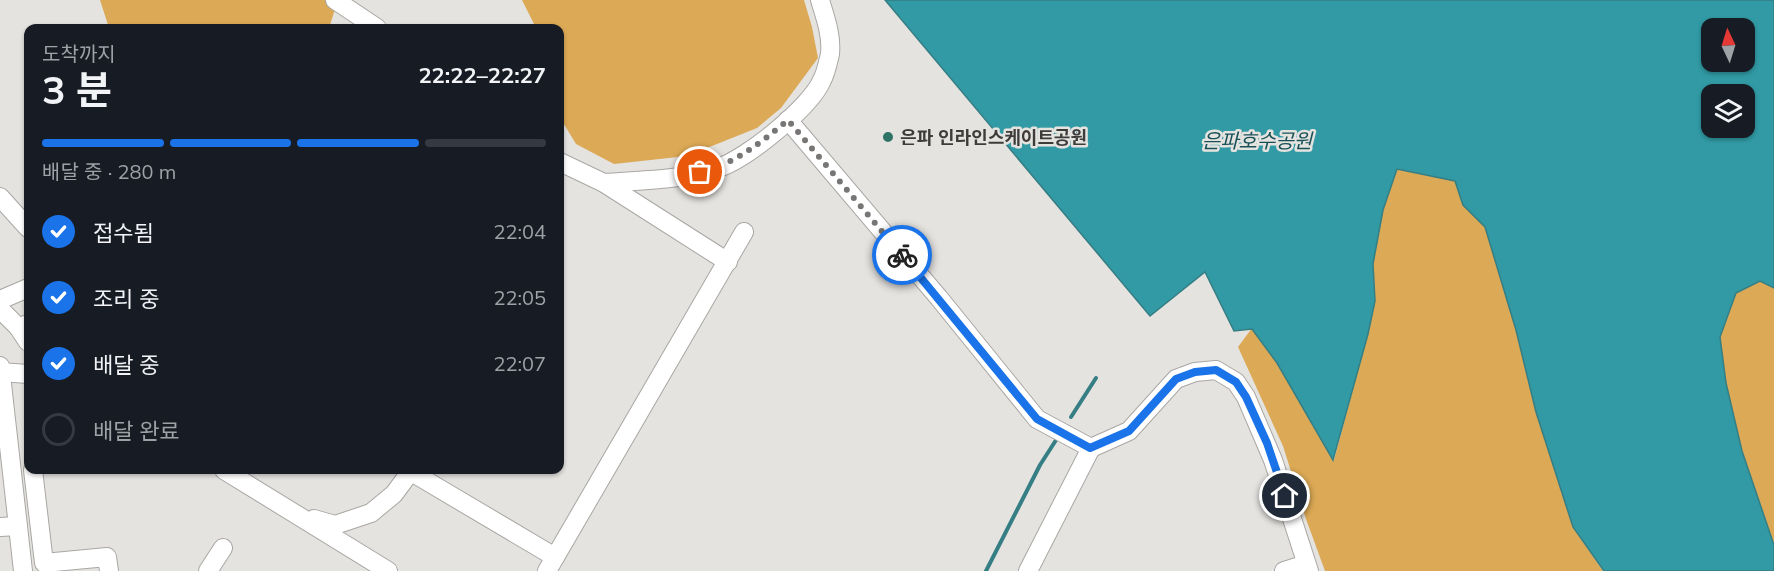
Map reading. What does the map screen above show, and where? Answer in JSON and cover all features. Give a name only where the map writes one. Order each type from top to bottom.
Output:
[{"type":"street","points":[[335,0],[371,24]]},
{"type":"street","points":[[604,183],[680,176],[719,168],[742,156],[788,120],[807,101],[822,81],[830,53],[830,34],[820,0]]},
{"type":"street","points":[[788,120],[939,298],[1037,419],[1090,448]]},
{"type":"street","points":[[564,164],[604,183],[728,262]]},
{"type":"street","points":[[0,197],[24,224]]},
{"type":"street","points":[[416,474],[551,564],[744,232]]},
{"type":"street","points":[[0,300],[24,290]]},
{"type":"street","points":[[0,309],[24,330]]},
{"type":"street","points":[[23,571],[9,526],[0,370],[24,373]]},
{"type":"street","points":[[1028,571],[1090,448],[1129,431],[1176,379],[1195,372],[1216,370],[1236,382],[1246,397],[1273,460],[1308,568],[1284,571]]},
{"type":"street","points":[[33,474],[44,563],[107,556],[109,571]]},
{"type":"street","points":[[231,474],[388,571]]},
{"type":"street","points":[[302,516],[335,525],[371,513],[394,494],[407,474]]},
{"type":"street","points":[[208,571],[223,548]]},
{"type":"shaded area","points":[[100,0],[338,0],[330,24],[108,24]]},
{"type":"shaded area","points":[[522,0],[804,0],[818,58],[781,108],[757,128],[687,156],[614,164],[576,144],[564,124],[564,24],[534,24]]},
{"type":"shaded area","points":[[1397,169],[1456,181],[1463,205],[1485,227],[1516,330],[1536,412],[1573,527],[1603,571],[1325,571],[1283,446],[1238,347],[1252,328],[1277,363],[1334,460],[1368,334],[1375,301],[1373,264],[1383,210]]},
{"type":"shaded area","points":[[1760,280],[1774,288],[1774,545],[1742,451],[1726,383],[1720,337],[1736,293]]},
{"type":"water","name":"은파호수공원","points":[[885,0],[1774,0],[1774,288],[1760,281],[1736,293],[1720,337],[1726,383],[1742,451],[1774,545],[1774,571],[1604,571],[1573,527],[1536,412],[1516,330],[1485,227],[1463,205],[1455,181],[1397,169],[1383,210],[1373,264],[1375,301],[1368,334],[1333,460],[1277,363],[1252,329],[1234,331],[1205,272],[1150,316]]},
{"type":"waterway","points":[[1071,417],[1096,378]]},
{"type":"waterway","points":[[986,571],[1040,465],[1058,437]]},
{"type":"way so far","points":[[700,172],[719,168],[742,156],[788,120],[902,255]]},
{"type":"place","name":"은파 인라인스케이트공원","points":[[888,137]]},
{"type":"route","points":[[902,255],[1037,419],[1090,448],[1129,431],[1176,379],[1195,372],[1216,370],[1236,382],[1260,427],[1285,496]]}]
